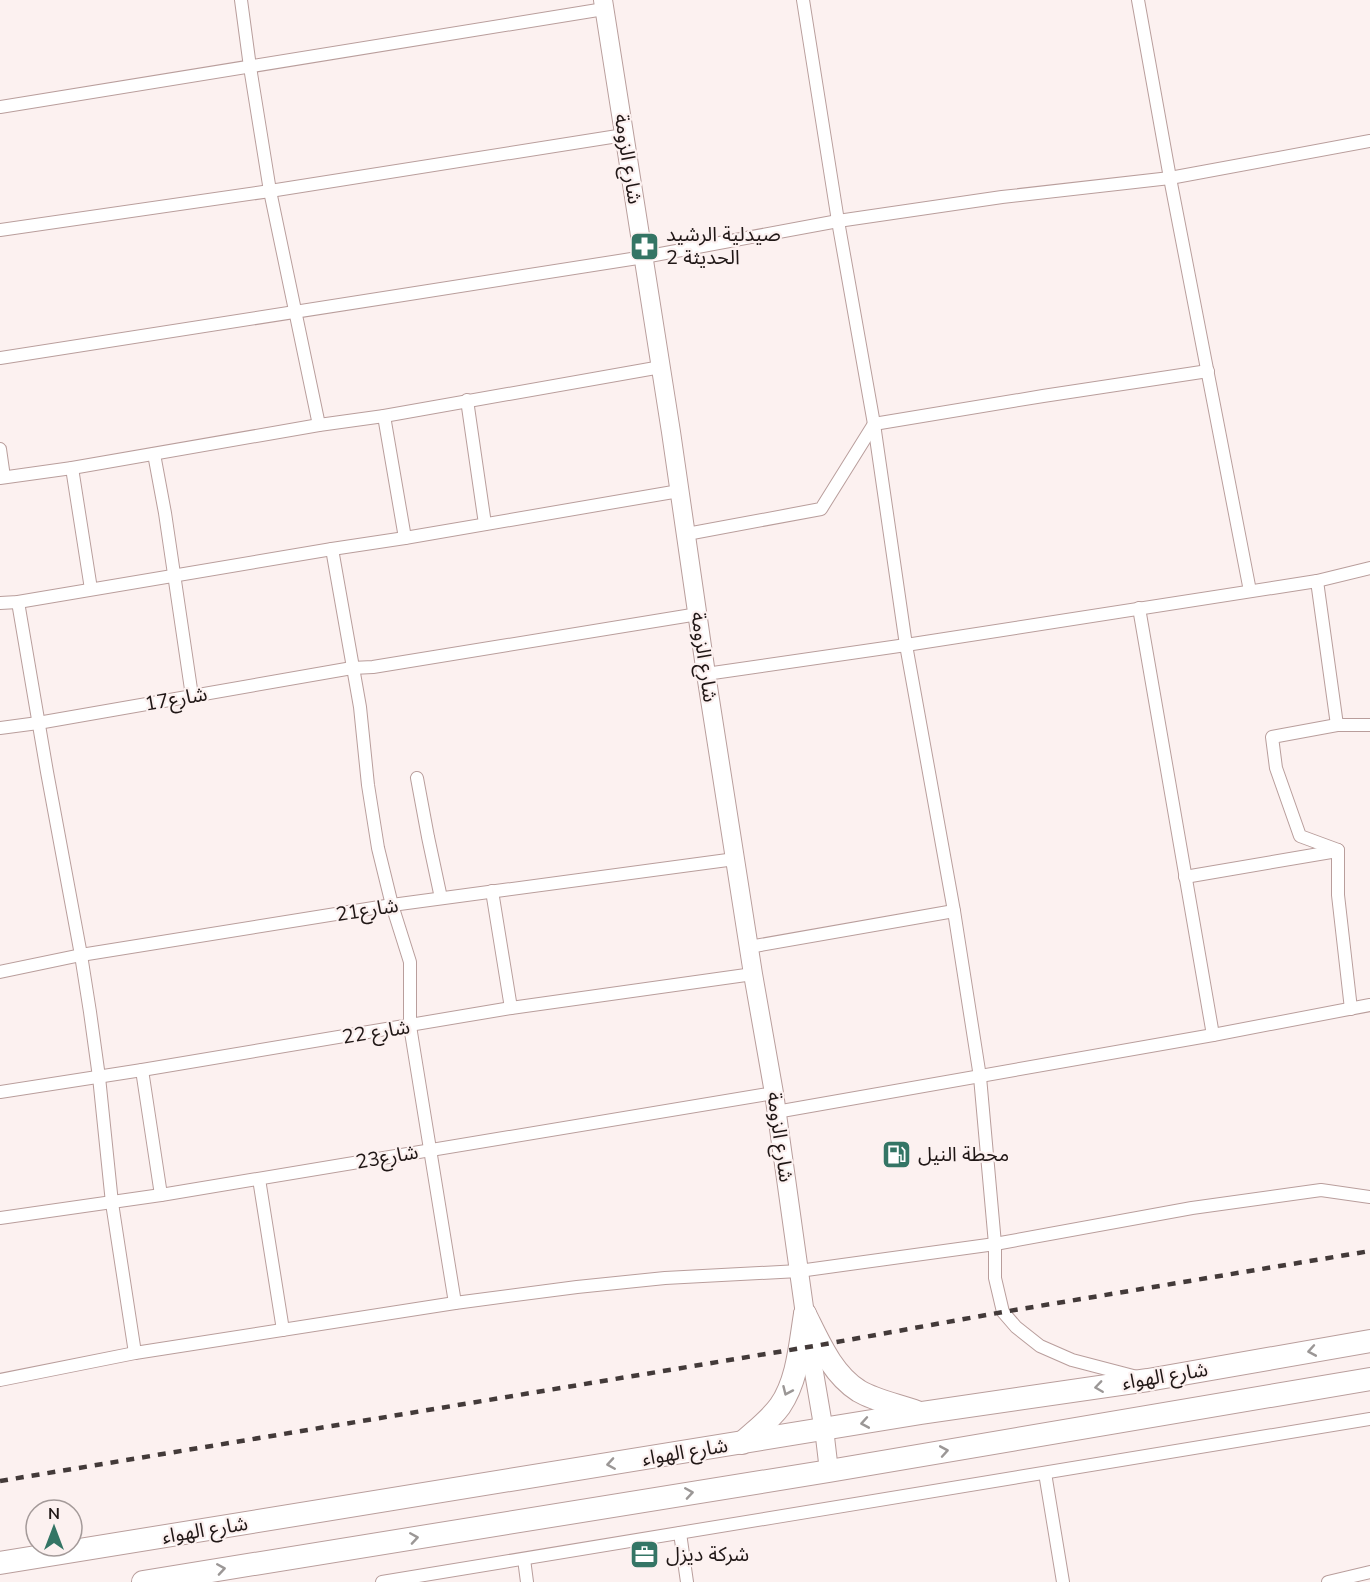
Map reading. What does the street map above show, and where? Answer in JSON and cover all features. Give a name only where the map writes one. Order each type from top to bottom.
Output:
[{"type":"highway","points":[[805,1314],[820,1345],[846,1381],[876,1399],[921,1413]]},
{"type":"highway","points":[[742,1443],[771,1417],[786,1394],[796,1368],[805,1314]]},
{"type":"highway","name":"شارع الهواء","points":[[0,1563],[921,1413],[1148,1380],[1370,1341]]},
{"type":"highway","name":"شارع الهواء","points":[[143,1582],[829,1471],[1370,1379]]},
{"type":"street","points":[[241,0],[270,190],[319,425]]},
{"type":"street","points":[[803,0],[838,221],[874,424],[906,645],[954,912],[980,1077],[995,1244],[995,1278],[1003,1312],[1016,1327],[1040,1346],[1072,1360],[1148,1380]]},
{"type":"street","points":[[1138,0],[1250,591]]},
{"type":"street","points":[[0,107],[250,67],[603,4]]},
{"type":"street","name":"شارع الزومة","points":[[603,4],[687,534],[706,674],[753,974],[774,1093],[829,1471]]},
{"type":"street","points":[[0,230],[624,135]]},
{"type":"street","points":[[0,358],[644,256],[838,221],[1002,197],[1170,178],[1370,141]]},
{"type":"street","points":[[0,449],[2,477],[72,468],[319,425],[384,416],[661,367]]},
{"type":"street","points":[[687,534],[821,509],[874,424],[1208,371]]},
{"type":"street","points":[[467,400],[484,524]]},
{"type":"street","points":[[384,416],[405,538]]},
{"type":"street","points":[[154,454],[192,696]]},
{"type":"street","points":[[72,468],[91,589]]},
{"type":"street","points":[[0,603],[18,602],[680,491]]},
{"type":"street","points":[[332,549],[360,708],[376,837],[392,905],[410,962],[410,1026],[455,1303]]},
{"type":"street","points":[[706,674],[1317,581],[1370,568]]},
{"type":"street","points":[[1317,581],[1337,725]]},
{"type":"street","points":[[18,602],[81,955],[99,1077],[112,1203],[135,1353]]},
{"type":"street","points":[[1139,608],[1213,1035]]},
{"type":"street","name":"شارع17","points":[[0,728],[352,668],[394,664],[698,614]]},
{"type":"street","points":[[1338,850],[1300,836],[1276,768],[1272,737],[1337,725],[1370,725]]},
{"type":"street","points":[[417,778],[441,898]]},
{"type":"street","points":[[1185,877],[1338,850]]},
{"type":"street","points":[[1338,850],[1338,895],[1351,1009]]},
{"type":"street","name":"شارع21","points":[[0,972],[81,955],[392,905],[735,859]]},
{"type":"street","points":[[492,891],[511,1008]]},
{"type":"street","points":[[749,947],[954,912]]},
{"type":"street","name":"شارع 22","points":[[0,1092],[511,1008],[753,974]]},
{"type":"street","points":[[776,1112],[1370,1005]]},
{"type":"street","points":[[142,1070],[160,1195]]},
{"type":"street","name":"شارع23","points":[[0,1218],[112,1203],[774,1093]]},
{"type":"street","points":[[259,1179],[283,1330]]},
{"type":"street","points":[[0,1380],[135,1353],[455,1303],[665,1278],[799,1271],[995,1244],[1192,1208],[1321,1190],[1370,1197]]},
{"type":"street","points":[[382,1582],[1370,1419]]},
{"type":"street","points":[[1045,1473],[1063,1582]]},
{"type":"street","points":[[680,1533],[687,1582]]},
{"type":"street","points":[[524,1559],[528,1582]]},
{"type":"street","points":[[1328,1582],[1370,1572]]},
{"type":"railway","points":[[0,1481],[1370,1251]]},
{"type":"place","name":"صيدلية الرشيد الحديثة 2","points":[[645,246]]},
{"type":"place","name":"محطة النيل","points":[[897,1154]]},
{"type":"place","name":"شركة ديزل","points":[[645,1554]]}]
